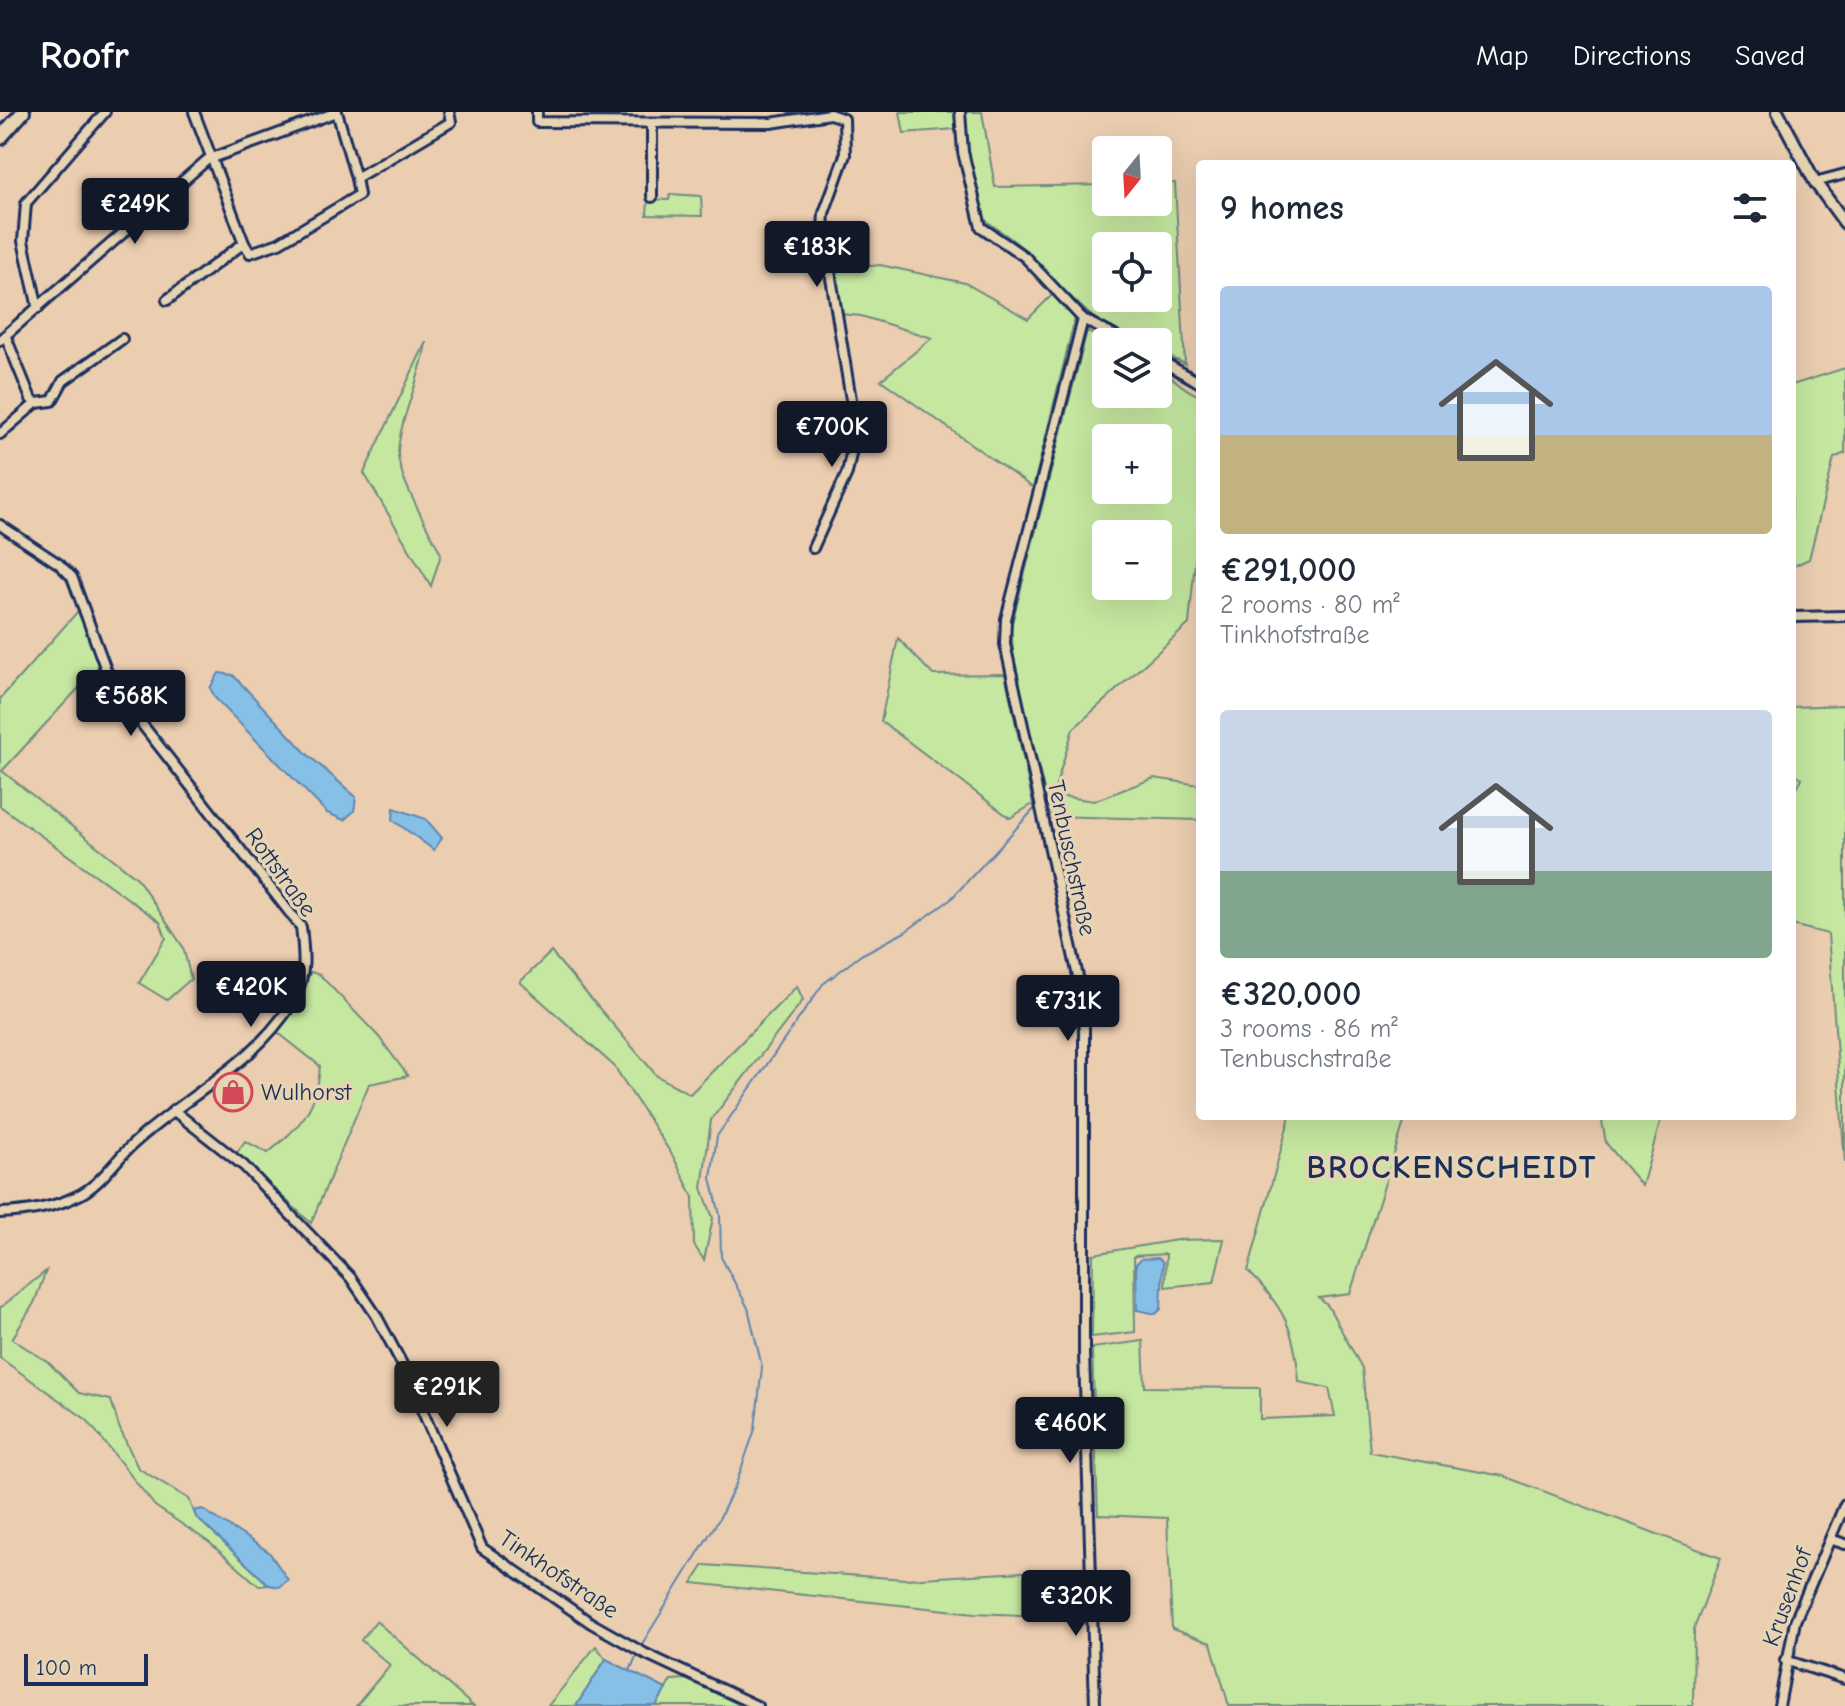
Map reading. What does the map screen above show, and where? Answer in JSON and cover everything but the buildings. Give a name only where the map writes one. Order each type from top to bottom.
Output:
[{"type":"main road","points":[[0,138],[23,112]]},
{"type":"street","points":[[38,308],[23,241],[26,203],[105,112]]},
{"type":"street","points":[[36,403],[31,399],[3,338],[212,157],[337,112],[359,195],[279,243],[250,253],[244,243],[212,157],[194,112]]},
{"type":"street","points":[[356,178],[451,122],[449,112]]},
{"type":"street","points":[[685,124],[686,112]]},
{"type":"street","points":[[960,112],[963,152],[981,227],[1025,257],[1083,319],[1100,328]]},
{"type":"street","points":[[1778,112],[1815,182],[1845,223]]},
{"type":"street","points":[[537,117],[652,124],[771,123],[830,113],[844,119],[845,155],[831,192],[823,229],[856,430],[847,473],[813,548]]},
{"type":"street","points":[[652,124],[652,197]]},
{"type":"street","points":[[1815,182],[1845,174]]},
{"type":"street","points":[[167,300],[244,243]]},
{"type":"street","name":"Tenbuschstraße","points":[[1083,319],[1006,619],[1005,644],[1084,1004],[1084,1353],[1095,1706]]},
{"type":"street","points":[[0,434],[36,403],[52,401],[63,381],[122,339]]},
{"type":"street","points":[[1172,367],[1196,381]]},
{"type":"street","name":"Rottstraße","points":[[0,525],[59,564],[72,577],[112,686],[301,927],[305,964],[293,1000],[259,1045],[173,1110],[80,1195],[49,1207],[0,1213]]},
{"type":"street","points":[[1796,617],[1845,616]]},
{"type":"street","name":"Tinkhofstraße","points":[[173,1110],[244,1166],[351,1278],[376,1315],[402,1364],[482,1548],[604,1630],[757,1706]]},
{"type":"street","name":"Krusenhof","points":[[1779,1706],[1785,1660],[1795,1621],[1845,1504]]},
{"type":"street","points":[[1830,1539],[1845,1544]]},
{"type":"street","points":[[1785,1660],[1845,1679]]},
{"type":"green space","points":[[900,112],[956,112],[956,129],[904,133]]},
{"type":"green space","points":[[966,112],[982,112],[995,187],[1092,185],[1092,216],[1172,216],[1172,183],[1175,183],[1185,364],[1172,358],[1172,328],[1110,328],[1099,322],[1023,248],[982,218],[965,130]]},
{"type":"green space","points":[[670,194],[701,196],[702,216],[647,215],[648,199],[669,200]]},
{"type":"green space","points":[[880,265],[965,283],[1028,319],[1054,293],[1075,318],[1033,488],[881,380],[932,338],[861,316],[841,314],[833,270]]},
{"type":"green space","points":[[1087,331],[1092,334],[1092,408],[1172,408],[1172,378],[1196,394],[1196,551],[1189,624],[1073,729],[1053,795],[1094,801],[1154,778],[1196,784],[1196,820],[1050,816],[1014,662],[1011,627]]},
{"type":"green space","points":[[426,342],[398,451],[408,488],[441,554],[431,586],[364,473]]},
{"type":"green space","points":[[1845,368],[1845,453],[1834,458],[1809,559],[1796,565],[1796,384]]},
{"type":"green space","points":[[78,611],[101,664],[2,771],[137,878],[183,947],[191,979],[167,1000],[139,983],[166,938],[160,922],[0,806],[0,699]]},
{"type":"green space","points":[[898,638],[933,675],[1005,674],[1033,804],[1010,818],[881,721]]},
{"type":"green space","points":[[1845,705],[1845,1163],[1828,934],[1796,926],[1796,789],[1802,778],[1796,774],[1796,707]]},
{"type":"green space","points":[[551,952],[657,1076],[690,1094],[797,986],[803,1000],[711,1120],[702,1188],[713,1218],[704,1260],[694,1245],[693,1197],[674,1158],[614,1066],[520,982]]},
{"type":"green space","points":[[311,972],[320,975],[378,1036],[408,1076],[369,1084],[311,1223],[236,1154],[245,1141],[268,1153],[290,1134],[311,1105],[320,1066],[276,1031]]},
{"type":"green space","points":[[1289,1120],[1405,1120],[1350,1294],[1319,1298],[1328,1306],[1362,1368],[1370,1452],[1503,1476],[1721,1558],[1694,1629],[1693,1706],[1229,1706],[1211,1643],[1172,1629],[1167,1518],[1098,1515],[1092,1348],[1143,1341],[1145,1387],[1260,1388],[1260,1419],[1335,1416],[1329,1388],[1299,1382],[1295,1348],[1286,1321],[1271,1297],[1248,1271]]},
{"type":"green space","points":[[1602,1120],[1661,1120],[1642,1186],[1606,1143]]},
{"type":"green space","points":[[1224,1239],[1214,1282],[1165,1287],[1166,1254],[1134,1256],[1135,1332],[1092,1337],[1093,1254],[1177,1240]]},
{"type":"green space","points":[[46,1271],[34,1303],[12,1339],[48,1362],[79,1393],[111,1400],[119,1427],[138,1468],[189,1499],[196,1517],[269,1585],[259,1586],[210,1543],[155,1506],[87,1420],[0,1358],[0,1308]]},
{"type":"green space","points":[[704,1565],[905,1579],[1023,1572],[1087,1573],[1090,1618],[975,1613],[692,1583]]},
{"type":"green space","points":[[376,1621],[473,1706],[356,1706],[390,1665],[361,1640]]},
{"type":"green space","points":[[596,1646],[606,1659],[576,1706],[548,1706]]},
{"type":"green space","points":[[687,1679],[738,1701],[736,1706],[656,1706],[671,1680]]},
{"type":"water","points":[[219,673],[233,675],[306,753],[356,797],[354,811],[344,820],[327,813],[216,699],[210,688]]},
{"type":"water","points":[[394,808],[426,819],[442,838],[434,850],[393,820]]},
{"type":"water","points":[[1158,1258],[1163,1262],[1161,1309],[1156,1314],[1137,1310],[1136,1264],[1141,1259]]},
{"type":"water","points":[[202,1509],[269,1552],[288,1580],[279,1587],[269,1585],[196,1517],[194,1511]]},
{"type":"water","points":[[606,1659],[666,1689],[656,1706],[576,1706]]},
{"type":"waterway","points":[[642,1644],[719,1519],[736,1484],[755,1429],[762,1367],[748,1308],[721,1257],[720,1215],[711,1178],[717,1136],[823,984],[861,955],[905,932],[950,900],[1035,808]]},
{"type":"waterway","points":[[630,1671],[637,1654]]},
{"type":"place","name":"Wulhorst","points":[[233,1092]]},
{"type":"district","name":"BROCKENSCHEIDT","points":[[1452,1167]]}]
